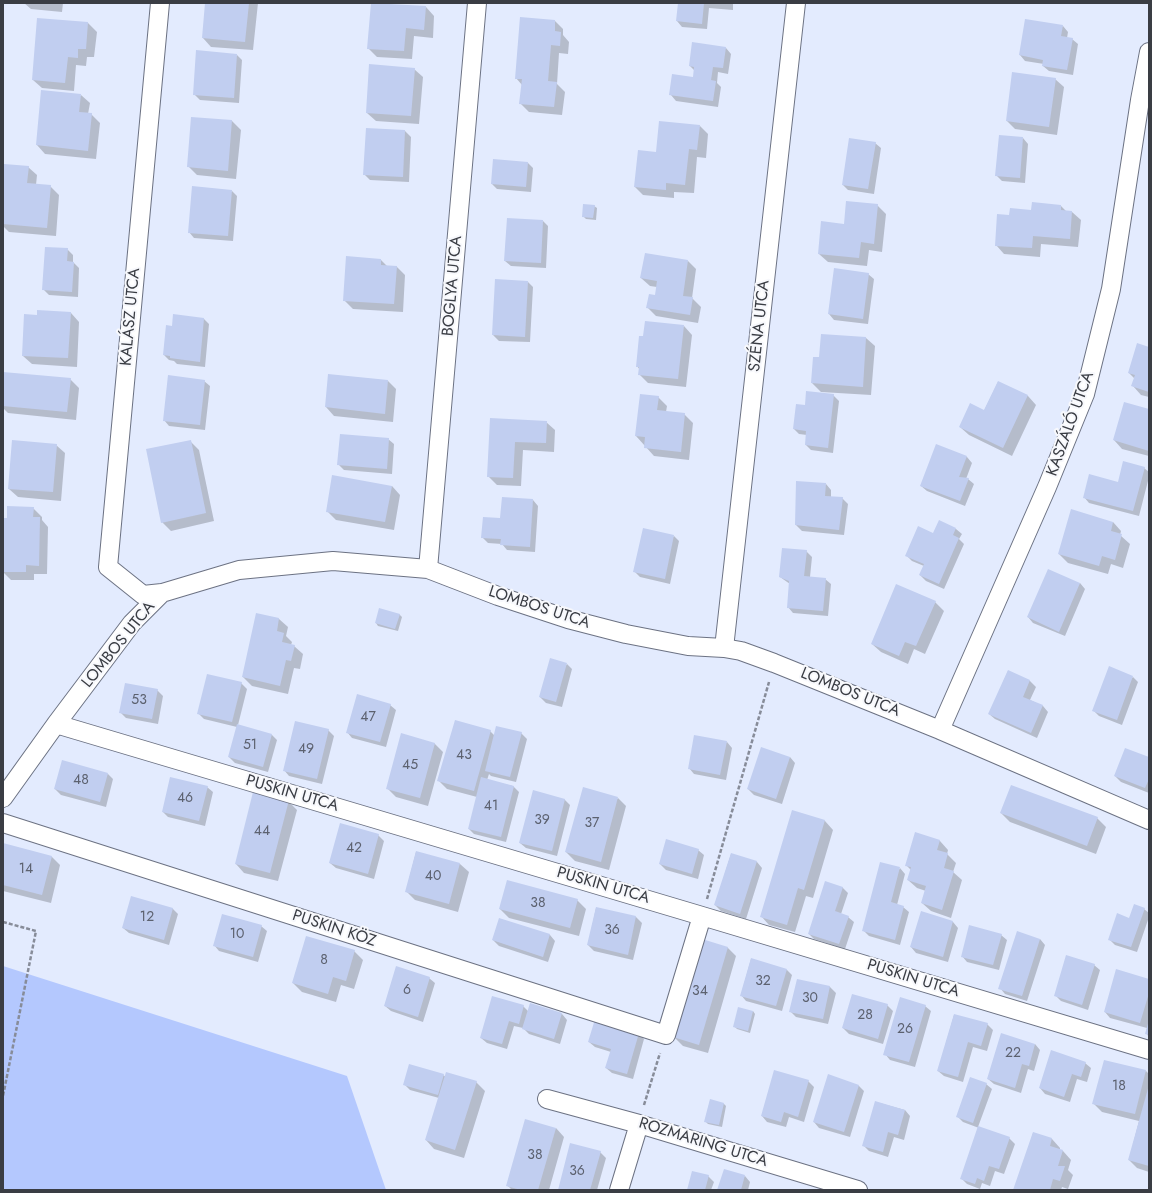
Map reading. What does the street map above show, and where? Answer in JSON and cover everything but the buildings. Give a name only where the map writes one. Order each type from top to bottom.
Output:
[{"type":"street","name":"KALÁSZ UTCA","points":[[160,3],[108,567],[143,595],[162,593]]},
{"type":"street","name":"BOGLYA UTCA","points":[[428,569],[477,3]]},
{"type":"street","name":"SZÉNA UTCA","points":[[724,648],[796,3]]},
{"type":"street","name":"KASZÁLÓ UTCA","points":[[940,730],[1048,487],[1085,394],[1112,289],[1140,100],[1149,52]]},
{"type":"street","name":"LOMBOS UTCA","points":[[3,798],[56,724],[132,623],[162,593],[239,570],[333,561],[428,569],[498,596],[568,619],[626,634],[688,646],[724,648],[741,651],[940,730],[1149,820]]},
{"type":"street","name":"PUSKIN UTCA","points":[[56,724],[1149,1050]]},
{"type":"street","name":"PUSKIN KÖZ","points":[[3,823],[666,1035]]},
{"type":"street","points":[[666,1035],[702,916]]},
{"type":"street","name":"ROZMARING UTCA","points":[[547,1099],[639,1124],[858,1190]]},
{"type":"street","points":[[619,1190],[639,1124]]},
{"type":"path","points":[[702,916],[774,663]]},
{"type":"path","points":[[3,922],[36,931],[3,1096]]},
{"type":"path","points":[[639,1124],[666,1035]]},
{"type":"shaded area","points":[[3,966],[347,1076],[386,1190],[3,1190]]}]
